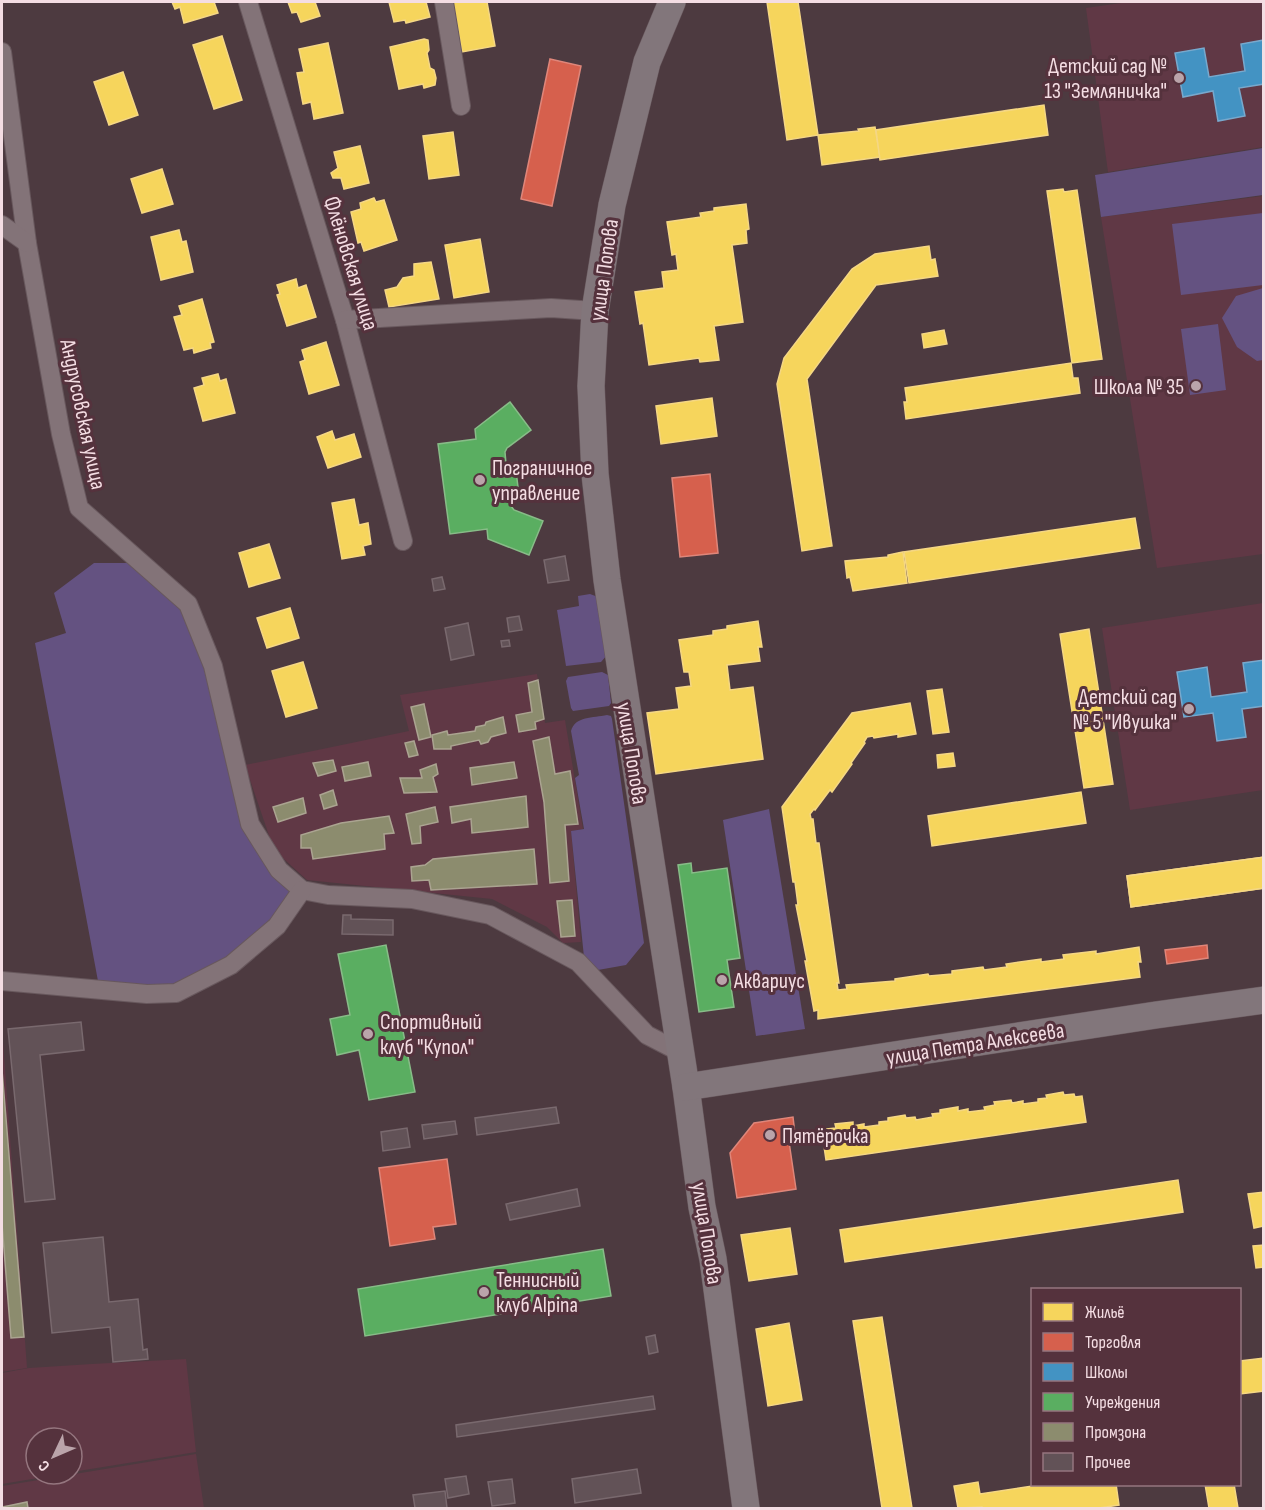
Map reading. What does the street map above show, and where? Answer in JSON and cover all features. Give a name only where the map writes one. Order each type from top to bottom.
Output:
[{"type":"street","name":"Флёновская улица","points":[[248,2],[345,320],[403,541]]},
{"type":"street","points":[[444,2],[461,106]]},
{"type":"street","name":"улица Попова","points":[[672,2],[647,62],[612,204],[595,311],[591,386],[595,474],[607,580],[687,1087],[702,1207],[713,1259],[746,1509]]},
{"type":"street","name":"Андрусовская улица","points":[[2,52],[27,243],[61,434],[79,508],[188,604],[213,666],[250,824],[279,870],[303,890]]},
{"type":"street","points":[[2,225],[27,243]]},
{"type":"street","points":[[345,320],[551,308],[595,311]]},
{"type":"street","points":[[2,981],[147,994],[176,993],[231,964],[277,926],[303,890],[328,895],[412,899],[490,915],[578,962],[647,1035],[680,1052]]},
{"type":"street","name":"улица Петра Алексеева","points":[[687,1087],[1155,1014],[1263,1000]]},
{"type":"shaded area","name":"Детский сад № 13 \"Земляничка\"","points":[[1128,2],[1263,2],[1263,147],[1108,172],[1086,8]]},
{"type":"shaded area","points":[[1263,148],[1263,195],[1101,217],[1095,175]]},
{"type":"shaded area","name":"Школа № 35","points":[[1263,196],[1263,554],[1157,568],[1101,217]]},
{"type":"shaded area","points":[[1263,213],[1263,285],[1181,295],[1172,224]]},
{"type":"shaded area","points":[[1263,288],[1263,360],[1257,361],[1237,347],[1222,318],[1236,296]]},
{"type":"shaded area","points":[[1218,324],[1226,390],[1190,395],[1181,329]]},
{"type":"shaded area","points":[[94,563],[128,563],[180,608],[205,668],[241,826],[292,893],[270,922],[223,961],[172,985],[145,986],[98,981],[35,643],[66,633],[54,593]]},
{"type":"shaded area","points":[[590,594],[598,597],[607,655],[601,662],[566,666],[557,610],[579,606],[578,596]]},
{"type":"shaded area","name":"Детский сад № 5 \"Ивушка\"","points":[[1263,603],[1263,790],[1130,810],[1102,628]]},
{"type":"shaded area","points":[[602,672],[608,675],[611,703],[609,706],[573,711],[566,681],[568,677]]},
{"type":"shaded area","points":[[537,674],[545,723],[565,720],[583,829],[571,831],[581,942],[563,943],[547,927],[492,899],[307,880],[274,850],[245,765],[409,731],[400,695]]},
{"type":"shaded area","points":[[607,715],[612,719],[644,943],[626,965],[598,970],[584,957],[571,831],[584,829],[575,778],[579,775],[571,731],[580,720]]},
{"type":"shaded area","points":[[769,809],[805,1029],[756,1036],[723,820]]},
{"type":"shaded area","points":[[2,1028],[27,1368],[2,1372]]},
{"type":"shaded area","points":[[186,1359],[196,1452],[84,1470],[84,1426],[24,1426],[24,1480],[2,1484],[2,1373],[29,1368]]},
{"type":"shaded area","points":[[196,1454],[204,1508],[2,1508],[2,1486],[24,1482],[24,1486],[84,1486],[84,1472]]},
{"type":"building: Жильё","points":[[172,2],[214,2],[218,13],[184,23],[180,7],[175,9]]},
{"type":"building: Жильё","points":[[288,2],[315,2],[320,16],[301,22],[297,12],[292,13]]},
{"type":"building: Жильё","points":[[389,2],[426,2],[430,17],[406,23],[405,20],[394,22]]},
{"type":"building: Жильё","points":[[453,2],[487,2],[495,46],[462,52]]},
{"type":"building: Жильё","points":[[767,2],[798,2],[818,135],[787,140]]},
{"type":"building: Жильё","points":[[222,36],[242,100],[214,109],[193,45]]},
{"type":"building: Жильё","points":[[428,40],[427,53],[430,68],[434,70],[436,78],[435,85],[424,88],[423,84],[399,89],[390,47]]},
{"type":"building: Жильё","points":[[328,43],[343,113],[314,119],[311,102],[303,104],[297,73],[304,72],[299,49]]},
{"type":"building: Жильё","points":[[123,72],[138,115],[109,125],[94,82]]},
{"type":"building: Жильё","points":[[1044,105],[1048,135],[880,160],[876,130]]},
{"type":"building: Жильё","points":[[875,127],[880,157],[822,165],[818,135]]},
{"type":"building: Жильё","points":[[453,132],[459,175],[429,179],[423,136]]},
{"type":"building: Жильё","points":[[360,146],[369,183],[344,189],[341,178],[333,178],[331,173],[338,168],[334,152]]},
{"type":"building: Жильё","points":[[162,169],[173,204],[142,213],[131,179]]},
{"type":"building: Жильё","points":[[1063,189],[1064,192],[1077,190],[1102,359],[1072,363],[1047,191]]},
{"type":"building: Жильё","points":[[374,198],[376,202],[384,200],[397,240],[364,251],[361,242],[358,243],[351,212],[361,209],[360,203]]},
{"type":"building: Жильё","points":[[746,204],[749,229],[746,230],[747,243],[732,245],[743,322],[714,326],[719,360],[700,362],[699,358],[649,365],[643,323],[640,324],[635,292],[664,288],[662,272],[678,270],[676,254],[672,255],[667,222],[701,217],[700,213],[714,211],[714,208]]},
{"type":"building: Жильё","points":[[179,230],[182,242],[186,241],[193,272],[161,280],[151,237]]},
{"type":"building: Жильё","points":[[480,239],[489,292],[454,298],[445,245]]},
{"type":"building: Жильё","points":[[929,246],[931,260],[935,259],[938,276],[876,285],[807,379],[832,546],[802,551],[777,384],[784,358],[852,269],[875,254]]},
{"type":"building: Жильё","points":[[431,262],[439,299],[389,307],[385,290],[397,287],[403,278],[414,276],[414,264]]},
{"type":"building: Жильё","points":[[296,279],[298,288],[306,285],[316,317],[287,326],[277,295],[280,294],[277,285]]},
{"type":"building: Жильё","points":[[202,299],[214,342],[210,343],[211,348],[194,353],[193,348],[184,350],[174,317],[182,315],[179,306]]},
{"type":"building: Жильё","points":[[944,330],[947,344],[924,348],[922,334]]},
{"type":"building: Жильё","points":[[326,342],[339,385],[309,394],[300,362],[305,360],[302,350]]},
{"type":"building: Жильё","points":[[1071,363],[1073,378],[1078,378],[1080,393],[906,419],[905,388]]},
{"type":"building: Жильё","points":[[218,374],[220,381],[226,379],[235,413],[203,421],[194,388],[204,385],[202,378]]},
{"type":"building: Жильё","points":[[712,398],[717,436],[661,444],[656,406]]},
{"type":"building: Жильё","points":[[332,431],[335,440],[354,434],[361,457],[328,468],[317,437]]},
{"type":"building: Жильё","points":[[354,499],[359,525],[368,523],[371,544],[363,546],[365,555],[342,559],[332,503]]},
{"type":"building: Жильё","points":[[1135,518],[1140,548],[909,583],[904,552]]},
{"type":"building: Жильё","points":[[269,544],[280,578],[249,587],[239,553]]},
{"type":"building: Жильё","points":[[903,552],[907,583],[853,591],[850,577],[847,578],[845,561],[888,557],[888,555]]},
{"type":"building: Жильё","points":[[290,608],[299,638],[267,648],[257,618]]},
{"type":"building: Жильё","points":[[758,621],[762,647],[758,647],[760,661],[727,665],[730,690],[753,687],[763,759],[656,774],[647,713],[679,709],[676,688],[691,686],[689,672],[684,672],[679,640],[713,635],[713,631],[727,629],[727,626]]},
{"type":"building: Жильё","points":[[1089,629],[1113,784],[1084,788],[1060,634]]},
{"type":"building: Жильё","points":[[303,662],[317,708],[286,717],[272,671]]},
{"type":"building: Жильё","points":[[942,689],[949,732],[933,734],[927,691]]},
{"type":"building: Жильё","points":[[910,703],[916,734],[898,737],[898,734],[867,737],[852,764],[832,792],[830,790],[810,814],[813,819],[816,843],[819,843],[839,983],[837,983],[838,990],[847,989],[846,985],[895,981],[895,979],[928,974],[929,976],[952,974],[952,971],[983,967],[984,970],[1041,959],[1041,962],[1064,959],[1063,955],[1096,951],[1096,954],[1139,947],[1140,977],[818,1019],[818,1010],[814,1011],[805,961],[807,961],[796,905],[798,905],[795,882],[793,882],[782,807],[852,713]]},
{"type":"building: Жильё","points":[[953,753],[955,766],[938,768],[937,755]]},
{"type":"building: Жильё","points":[[1081,792],[1086,823],[932,846],[928,816]]},
{"type":"building: Жильё","points":[[1264,857],[1264,888],[1131,907],[1127,876]]},
{"type":"building: Жильё","points":[[1264,857],[1264,888],[1131,907],[1127,876]]},
{"type":"building: Жильё","points":[[1063,1092],[1064,1095],[1082,1096],[1086,1122],[826,1160],[822,1133],[827,1133],[827,1129],[836,1128],[835,1124],[853,1122],[853,1126],[864,1124],[864,1127],[879,1125],[879,1122],[888,1121],[888,1118],[905,1115],[906,1118],[915,1117],[916,1120],[933,1117],[932,1114],[940,1113],[940,1110],[958,1107],[958,1111],[985,1110],[984,1107],[995,1105],[994,1102],[1011,1100],[1012,1103],[1023,1101],[1023,1104],[1038,1102],[1038,1099],[1047,1098],[1046,1095]]},
{"type":"building: Жильё","points":[[1178,1180],[1183,1212],[845,1262],[840,1230]]},
{"type":"building: Жильё","points":[[1264,1192],[1264,1226],[1254,1228],[1248,1194]]},
{"type":"building: Жильё","points":[[790,1228],[797,1274],[749,1281],[741,1235]]},
{"type":"building: Жильё","points":[[1264,1245],[1264,1267],[1256,1268],[1253,1246]]},
{"type":"building: Жильё","points":[[882,1317],[912,1508],[882,1508],[853,1321]]},
{"type":"building: Жильё","points":[[789,1323],[802,1400],[768,1406],[756,1329]]},
{"type":"building: Жильё","points":[[1264,1358],[1264,1391],[1241,1394],[1241,1361]]},
{"type":"building: Жильё","points":[[978,1482],[980,1494],[1033,1486],[1116,1486],[1119,1505],[1099,1508],[958,1508],[954,1486]]},
{"type":"building: Жильё","points":[[1205,1486],[1234,1486],[1238,1508],[1209,1508]]},
{"type":"building: Торговля","points":[[550,59],[581,66],[552,206],[521,199]]},
{"type":"building: Торговля","points":[[710,474],[718,553],[680,557],[672,478]]},
{"type":"building: Торговля","points":[[1207,945],[1208,958],[1167,964],[1165,950]]},
{"type":"building: Торговля","points":[[793,1117],[795,1134],[788,1135],[796,1189],[737,1198],[730,1153],[754,1123]]},
{"type":"building: Торговля","points":[[447,1159],[456,1224],[433,1227],[435,1239],[390,1246],[379,1168]]},
{"type":"building: Школы","points":[[1264,40],[1264,84],[1239,88],[1245,116],[1218,121],[1213,91],[1183,97],[1175,53],[1204,48],[1209,77],[1245,71],[1241,44]]},
{"type":"building: Школы","points":[[1264,660],[1264,706],[1242,709],[1246,737],[1217,741],[1213,713],[1184,717],[1177,672],[1207,667],[1211,697],[1247,692],[1243,663]]},
{"type":"building: Учреждения","name":"Пограничное управление","points":[[510,402],[531,430],[505,452],[506,464],[515,463],[519,495],[510,496],[511,506],[514,510],[543,521],[529,555],[488,539],[487,529],[450,534],[438,444],[476,439],[475,429]]},
{"type":"building: Учреждения","points":[[691,863],[692,873],[727,868],[740,958],[727,960],[734,1007],[699,1012],[678,865]]},
{"type":"building: Учреждения","name":"Спортивный клуб \"Купол\"","points":[[386,945],[415,1092],[369,1100],[359,1050],[337,1055],[330,1019],[350,1015],[338,954]]},
{"type":"building: Учреждения","name":"Теннисный клуб Alpina","points":[[603,1249],[611,1296],[365,1336],[358,1289]]},
{"type":"building: Промзона","points":[[538,680],[544,719],[535,722],[536,729],[519,732],[516,715],[532,712],[528,683]]},
{"type":"building: Промзона","points":[[424,704],[431,737],[419,740],[411,707]]},
{"type":"building: Промзона","points":[[503,717],[506,733],[491,737],[488,742],[481,744],[479,740],[451,746],[451,749],[434,749],[432,735],[447,731],[448,735],[475,731],[476,727],[485,725],[486,722]]},
{"type":"building: Промзона","points":[[549,737],[555,774],[570,771],[578,824],[565,825],[569,881],[550,883],[544,802],[533,741]]},
{"type":"building: Промзона","points":[[414,741],[418,755],[409,757],[405,743]]},
{"type":"building: Промзона","points":[[333,760],[336,771],[318,776],[313,763]]},
{"type":"building: Промзона","points":[[368,762],[371,776],[345,781],[342,767]]},
{"type":"building: Промзона","points":[[514,762],[517,778],[472,785],[470,768]]},
{"type":"building: Промзона","points":[[436,764],[438,774],[433,777],[437,792],[404,793],[400,778],[422,778],[420,770]]},
{"type":"building: Промзона","points":[[333,790],[337,805],[324,809],[320,795]]},
{"type":"building: Промзона","points":[[526,796],[528,827],[472,833],[471,819],[452,823],[450,807]]},
{"type":"building: Промзона","points":[[303,798],[306,813],[278,822],[273,807]]},
{"type":"building: Промзона","points":[[435,807],[438,822],[420,826],[421,843],[412,844],[406,814]]},
{"type":"building: Промзона","points":[[389,816],[394,833],[384,834],[385,849],[313,859],[311,848],[301,848],[301,835],[341,823]]},
{"type":"building: Промзона","points":[[534,849],[537,884],[431,890],[429,880],[412,881],[411,867],[425,865],[433,859]]},
{"type":"building: Промзона","points":[[572,900],[575,936],[561,937],[557,901]]},
{"type":"building: Промзона","points":[[2,1070],[24,1337],[11,1338],[2,1224]]},
{"type":"building: Промзона","points":[[27,1502],[28,1508],[2,1508],[2,1507]]},
{"type":"building: Прочее","points":[[565,556],[569,580],[548,583],[544,560]]},
{"type":"building: Прочее","points":[[442,577],[445,589],[434,591],[432,579]]},
{"type":"building: Прочее","points":[[519,616],[522,630],[509,632],[507,618]]},
{"type":"building: Прочее","points":[[468,623],[474,655],[451,660],[445,628]]},
{"type":"building: Прочее","points":[[509,640],[510,646],[502,647],[501,641]]},
{"type":"building: Прочее","points":[[343,915],[351,915],[351,919],[393,920],[393,935],[342,934]]},
{"type":"building: Прочее","points":[[81,1022],[84,1050],[40,1055],[55,1199],[25,1202],[8,1029]]},
{"type":"building: Прочее","points":[[556,1107],[559,1123],[477,1135],[475,1118]]},
{"type":"building: Прочее","points":[[455,1121],[457,1134],[424,1139],[422,1125]]},
{"type":"building: Прочее","points":[[407,1128],[410,1147],[383,1151],[381,1132]]},
{"type":"building: Прочее","points":[[577,1189],[580,1206],[510,1220],[506,1204]]},
{"type":"building: Прочее","points":[[103,1237],[109,1302],[138,1299],[143,1350],[147,1349],[148,1359],[113,1362],[110,1327],[52,1333],[43,1243]]},
{"type":"building: Прочее","points":[[655,1335],[658,1352],[649,1354],[646,1337]]},
{"type":"building: Прочее","points":[[653,1396],[655,1409],[457,1437],[456,1425]]},
{"type":"building: Прочее","points":[[637,1469],[641,1493],[575,1503],[572,1479]]},
{"type":"building: Прочее","points":[[466,1476],[469,1494],[448,1498],[445,1479]]},
{"type":"building: Прочее","points":[[512,1479],[515,1503],[492,1506],[488,1482]]},
{"type":"building: Прочее","points":[[445,1491],[447,1508],[415,1508],[413,1495]]},
{"type":"place","name":"Детский сад № 13 \"Земляничка\"","points":[[1179,78]]},
{"type":"place","name":"Школа № 35","points":[[1196,386]]},
{"type":"place","name":"Пограничное управление","points":[[480,480]]},
{"type":"place","name":"Детский сад № 5 \"Ивушка\"","points":[[1189,709]]},
{"type":"place","name":"Аквариус","points":[[722,980]]},
{"type":"place","name":"Спортивный клуб \"Купол\"","points":[[368,1034]]},
{"type":"place","name":"Пятёрочка","points":[[770,1135]]},
{"type":"place","name":"Теннисный клуб Alpina","points":[[484,1292]]}]
